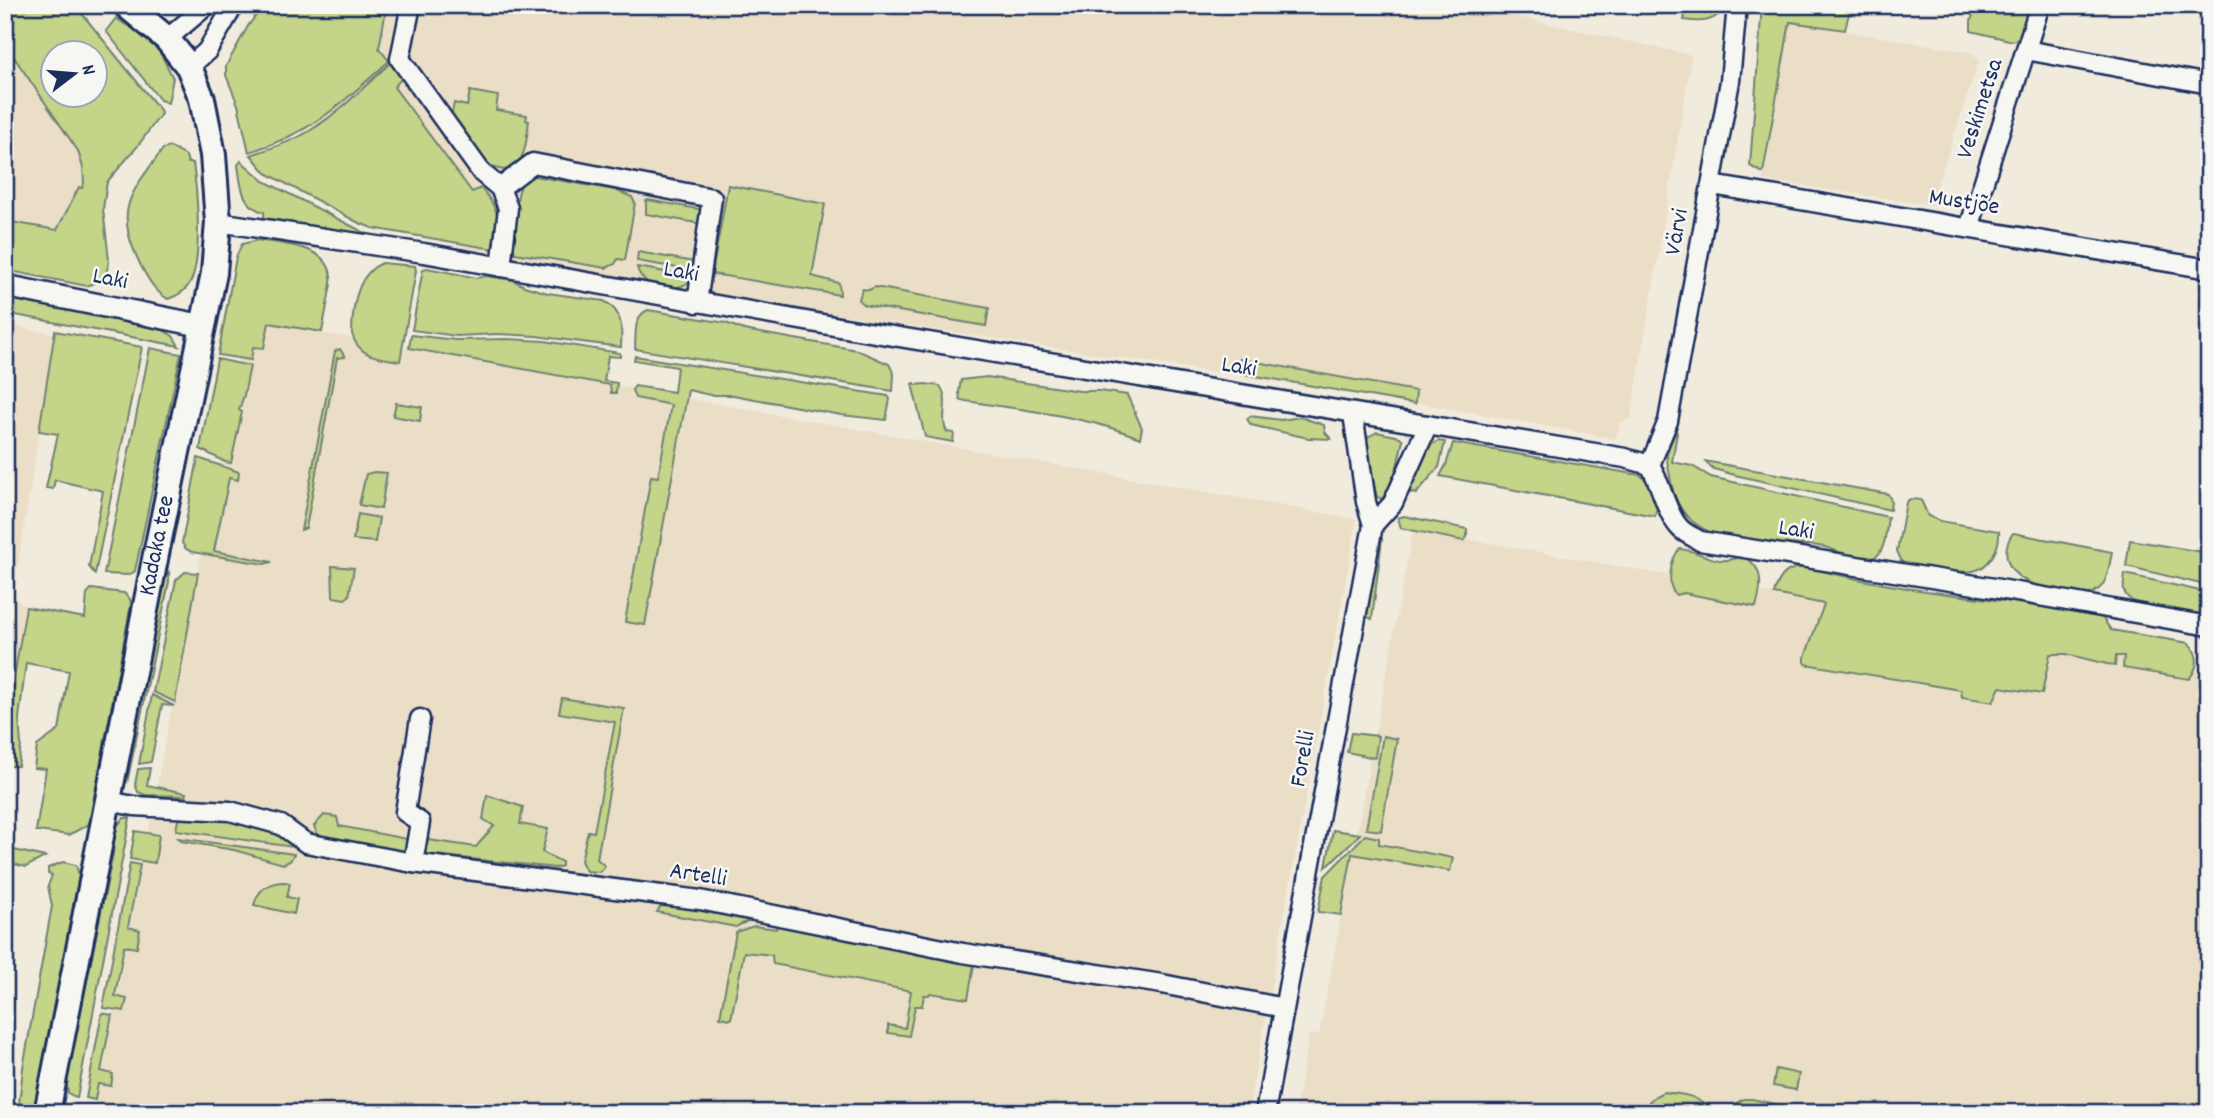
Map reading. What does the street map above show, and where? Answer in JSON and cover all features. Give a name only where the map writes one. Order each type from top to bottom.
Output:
[{"type":"main road","name":"Kadaka tee","points":[[47,1113],[156,554],[204,326],[214,273],[218,222],[213,155],[202,99],[188,67],[167,39],[126,5]]},
{"type":"street","points":[[167,39],[207,5]]},
{"type":"street","points":[[188,67],[206,51],[234,5]]},
{"type":"street","points":[[411,5],[400,60],[482,173],[500,188],[508,208],[501,267]]},
{"type":"street","name":"Värvi","points":[[1650,464],[1668,421],[1730,81],[1737,5]]},
{"type":"street","name":"Veskimetsa","points":[[1969,228],[2040,5]]},
{"type":"street","points":[[2026,50],[2209,84]]},
{"type":"street","points":[[500,188],[533,163],[712,198],[697,303]]},
{"type":"street","name":"Mustjõe","points":[[1712,185],[2209,269]]},
{"type":"street","name":"Laki","points":[[218,222],[501,267],[697,303],[1650,464],[1679,528],[1700,541],[2209,626]]},
{"type":"street","name":"Laki","points":[[5,286],[204,326]]},
{"type":"street","name":"Forelli","points":[[1265,1113],[1373,526],[1366,502],[1353,414]]},
{"type":"street","points":[[1373,526],[1393,503],[1429,425]]},
{"type":"street","points":[[414,863],[420,822],[405,812],[420,719]]},
{"type":"street","name":"Artelli","points":[[108,801],[134,806],[230,811],[281,825],[306,844],[414,863],[700,900],[962,953],[1162,984],[1284,1008]]},
{"type":"shaded area","points":[[268,5],[1464,5],[1692,55],[1631,418],[1620,423],[1616,439],[1429,405],[696,293],[493,257],[458,246],[417,231],[343,184],[296,130]]},
{"type":"shaded area","points":[[1790,22],[1971,52],[1979,60],[1931,205],[1763,180]]},
{"type":"shaded area","points":[[5,32],[38,82],[38,108],[56,108],[97,170],[90,254],[5,234]]},
{"type":"shaded area","points":[[246,319],[1357,519],[1248,1113],[94,1113]]},
{"type":"shaded area","points":[[5,325],[55,334],[13,597],[26,607],[5,730]]},
{"type":"shaded area","points":[[1413,529],[2209,673],[2209,1113],[1295,1113],[1309,1034],[1319,1035]]},
{"type":"green space","points":[[5,5],[75,5],[102,38],[38,38],[38,92],[5,44]]},
{"type":"green space","points":[[264,5],[387,5],[379,48],[389,61],[325,116],[291,136],[249,152],[238,105],[226,75],[226,66],[248,26]]},
{"type":"green space","points":[[1687,5],[1727,5],[1714,18],[1697,21],[1684,20]]},
{"type":"green space","points":[[1762,5],[1851,5],[1845,30],[1790,22],[1763,173],[1750,166]]},
{"type":"green space","points":[[1976,5],[2034,5],[2024,36],[2013,41],[1971,31]]},
{"type":"green space","points":[[116,18],[136,28],[160,52],[173,78],[168,103],[160,100],[106,31]]},
{"type":"green space","points":[[108,46],[161,114],[107,182],[103,209],[109,260],[107,271],[103,279],[87,286],[5,270],[5,221],[57,230],[79,187],[82,188],[84,183],[78,151],[49,108],[108,108]]},
{"type":"green space","points":[[390,63],[402,78],[394,87],[472,192],[481,188],[492,202],[499,224],[493,249],[372,228],[266,173],[251,155],[289,141],[322,123]]},
{"type":"green space","points":[[470,91],[498,96],[496,110],[527,115],[526,120],[529,121],[524,150],[512,168],[502,170],[491,166],[472,147],[451,118],[454,103],[467,106]]},
{"type":"green space","points":[[170,147],[186,156],[188,163],[193,163],[198,242],[190,283],[186,289],[168,299],[156,289],[141,266],[128,230],[127,216],[129,204],[141,179],[163,149]]},
{"type":"green space","points":[[241,161],[264,181],[369,235],[264,218],[264,212],[246,200],[238,165]]},
{"type":"green space","points":[[534,176],[615,190],[632,197],[635,203],[625,260],[618,259],[615,264],[606,268],[515,253],[516,204],[524,180]]},
{"type":"green space","points":[[728,185],[825,204],[812,276],[839,283],[840,295],[712,274]]},
{"type":"green space","points":[[648,200],[704,210],[702,224],[646,214]]},
{"type":"green space","points":[[258,240],[306,249],[325,261],[330,271],[331,284],[322,332],[269,323],[264,348],[253,347],[251,360],[218,355],[236,257],[242,244]]},
{"type":"green space","points":[[638,252],[695,262],[695,271],[637,261]]},
{"type":"green space","points":[[382,263],[415,266],[416,271],[400,361],[365,352],[355,342],[352,334],[357,293],[366,275]]},
{"type":"green space","points":[[637,267],[694,277],[681,286],[662,287],[646,281]]},
{"type":"green space","points":[[423,269],[477,278],[486,276],[513,280],[548,293],[604,301],[618,315],[621,347],[536,336],[457,336],[412,330]]},
{"type":"green space","points":[[875,287],[989,308],[986,326],[864,305],[859,300],[862,289]]},
{"type":"green space","points":[[6,297],[163,330],[173,336],[179,346],[5,313]]},
{"type":"green space","points":[[648,310],[857,350],[889,364],[894,374],[893,391],[635,349],[638,321]]},
{"type":"green space","points":[[55,331],[142,347],[95,574],[89,567],[103,491],[55,480],[53,489],[46,488],[58,434],[39,431]]},
{"type":"green space","points":[[411,335],[456,340],[544,341],[620,353],[620,357],[608,356],[604,381],[617,383],[616,393],[611,393],[610,385],[409,348]]},
{"type":"green space","points":[[150,348],[181,354],[135,571],[130,575],[104,574]]},
{"type":"green space","points":[[340,349],[345,357],[337,358],[306,528],[301,530],[335,351]]},
{"type":"green space","points":[[635,356],[888,396],[890,399],[886,420],[688,390],[645,625],[625,622],[651,476],[658,477],[671,405],[635,398],[632,390],[635,386],[674,392],[677,367],[634,360]]},
{"type":"green space","points":[[217,359],[250,366],[239,410],[242,412],[231,463],[200,449]]},
{"type":"green space","points":[[1240,359],[1416,391],[1415,404],[1245,374],[1239,366]]},
{"type":"green space","points":[[987,377],[1127,395],[1142,428],[1140,438],[1074,419],[960,400],[961,380]]},
{"type":"green space","points":[[912,384],[940,386],[945,397],[945,427],[947,432],[954,433],[953,442],[925,437]]},
{"type":"green space","points":[[396,403],[422,407],[420,421],[393,416]]},
{"type":"green space","points":[[1250,416],[1281,420],[1300,417],[1324,425],[1325,432],[1331,439],[1308,438],[1251,425],[1247,419]]},
{"type":"green space","points":[[1676,431],[1672,462],[1692,466],[1711,477],[1888,517],[1885,539],[1879,554],[1869,559],[1825,547],[1751,542],[1708,531],[1691,520],[1678,504],[1667,456]]},
{"type":"green space","points":[[1377,432],[1403,440],[1394,480],[1382,499],[1377,497],[1365,447],[1368,437]]},
{"type":"green space","points":[[1438,441],[1445,442],[1439,467],[1416,494],[1405,491],[1428,447]]},
{"type":"green space","points":[[1453,443],[1640,475],[1655,493],[1655,516],[1440,476]]},
{"type":"green space","points":[[198,458],[239,472],[238,480],[229,478],[214,551],[272,562],[264,564],[186,549],[182,543]]},
{"type":"green space","points":[[1704,461],[1888,494],[1891,500],[1890,510],[1735,475],[1714,469]]},
{"type":"green space","points":[[387,473],[381,509],[359,505],[366,474]]},
{"type":"green space","points":[[1910,499],[1921,500],[1928,516],[1940,521],[1999,531],[1996,550],[1989,561],[1979,569],[1967,572],[1910,566],[1902,562],[1897,551],[1906,502]]},
{"type":"green space","points":[[358,514],[379,518],[375,542],[353,540]]},
{"type":"green space","points":[[1404,516],[1467,529],[1467,537],[1463,541],[1401,528],[1398,518]]},
{"type":"green space","points":[[2013,533],[2112,552],[2103,584],[2087,595],[2040,587],[2019,577],[2011,569],[2006,551]]},
{"type":"green space","points":[[1379,537],[1382,539],[1372,619],[1365,616]]},
{"type":"green space","points":[[2130,540],[2209,553],[2209,586],[2126,566]]},
{"type":"green space","points":[[1680,549],[1717,560],[1741,556],[1749,560],[1760,577],[1756,607],[1684,593],[1676,595],[1671,585],[1671,572]]},
{"type":"green space","points":[[332,566],[354,568],[349,596],[345,599],[333,597]]},
{"type":"green space","points":[[1807,567],[1916,589],[2099,613],[2111,630],[2189,643],[2196,657],[2195,670],[2189,679],[2123,668],[2124,656],[2116,656],[2115,666],[2066,654],[2050,654],[2042,694],[2000,687],[1993,702],[1962,697],[1961,690],[1805,664],[1805,657],[1824,604],[1774,594],[1785,573]]},
{"type":"green space","points":[[169,572],[127,783],[125,776],[159,583]]},
{"type":"green space","points":[[185,572],[198,573],[175,702],[153,692],[176,580]]},
{"type":"green space","points":[[2125,574],[2209,593],[2209,616],[2134,602],[2124,590]]},
{"type":"green space","points":[[91,589],[124,593],[131,604],[89,824],[69,835],[36,831],[46,769],[34,768],[37,746],[59,730],[69,671],[26,663],[19,718],[21,745],[18,766],[5,766],[5,730],[26,607],[85,618],[87,594]]},
{"type":"green space","points":[[152,695],[174,706],[162,705],[151,762],[139,764]]},
{"type":"green space","points":[[562,698],[624,708],[597,859],[604,865],[599,872],[586,871],[581,861],[588,831],[594,832],[615,722],[559,713]]},
{"type":"green space","points":[[1351,733],[1378,736],[1375,758],[1347,752]]},
{"type":"green space","points":[[1383,736],[1397,739],[1381,831],[1366,829]]},
{"type":"green space","points":[[150,768],[147,785],[186,793],[186,796],[146,795],[138,792],[135,784],[138,769]]},
{"type":"green space","points":[[487,795],[523,807],[520,824],[548,829],[542,852],[562,862],[562,866],[556,868],[425,854],[424,835],[428,836],[429,840],[476,847],[494,826],[483,819]]},
{"type":"green space","points":[[324,815],[337,817],[339,826],[407,839],[407,848],[398,855],[319,839],[314,826]]},
{"type":"green space","points":[[183,816],[227,819],[257,825],[283,837],[293,847],[176,830],[178,820]]},
{"type":"green space","points":[[124,818],[130,818],[77,1098],[68,1093],[66,1080],[113,854],[115,828]]},
{"type":"green space","points":[[1333,830],[1360,834],[1326,867]]},
{"type":"green space","points":[[135,831],[159,835],[155,863],[130,859]]},
{"type":"green space","points":[[1365,835],[1379,838],[1379,844],[1453,858],[1450,871],[1352,854],[1341,915],[1318,912],[1325,876]]},
{"type":"green space","points":[[178,838],[294,854],[290,861],[283,864],[234,850],[181,841]]},
{"type":"green space","points":[[5,848],[45,857],[26,867],[5,862]]},
{"type":"green space","points":[[63,862],[76,865],[79,875],[39,1098],[34,1113],[20,1113],[23,1068],[52,906],[48,886],[52,875],[48,874],[48,868]]},
{"type":"green space","points":[[130,863],[140,865],[128,927],[140,930],[137,948],[124,946],[115,996],[127,999],[124,1011],[103,1008]]},
{"type":"green space","points":[[274,883],[290,883],[287,897],[297,899],[294,914],[254,905],[265,888]]},
{"type":"green space","points":[[670,903],[752,919],[736,927],[657,912],[661,906]]},
{"type":"green space","points":[[778,924],[974,965],[968,999],[930,993],[924,995],[922,1006],[915,1006],[909,1036],[888,1033],[888,1025],[905,1028],[911,991],[773,964],[772,955],[744,952],[731,1019],[720,1017],[736,932],[754,926],[776,929]]},
{"type":"green space","points":[[102,1013],[112,1015],[101,1071],[113,1074],[111,1086],[98,1084],[95,1100],[86,1098]]},
{"type":"green space","points":[[1776,1069],[1799,1074],[1796,1090],[1773,1086]]},
{"type":"green space","points":[[1664,1092],[1696,1099],[1708,1113],[1644,1113],[1651,1100]]},
{"type":"green space","points":[[1744,1099],[1817,1113],[1727,1113],[1734,1104]]}]
